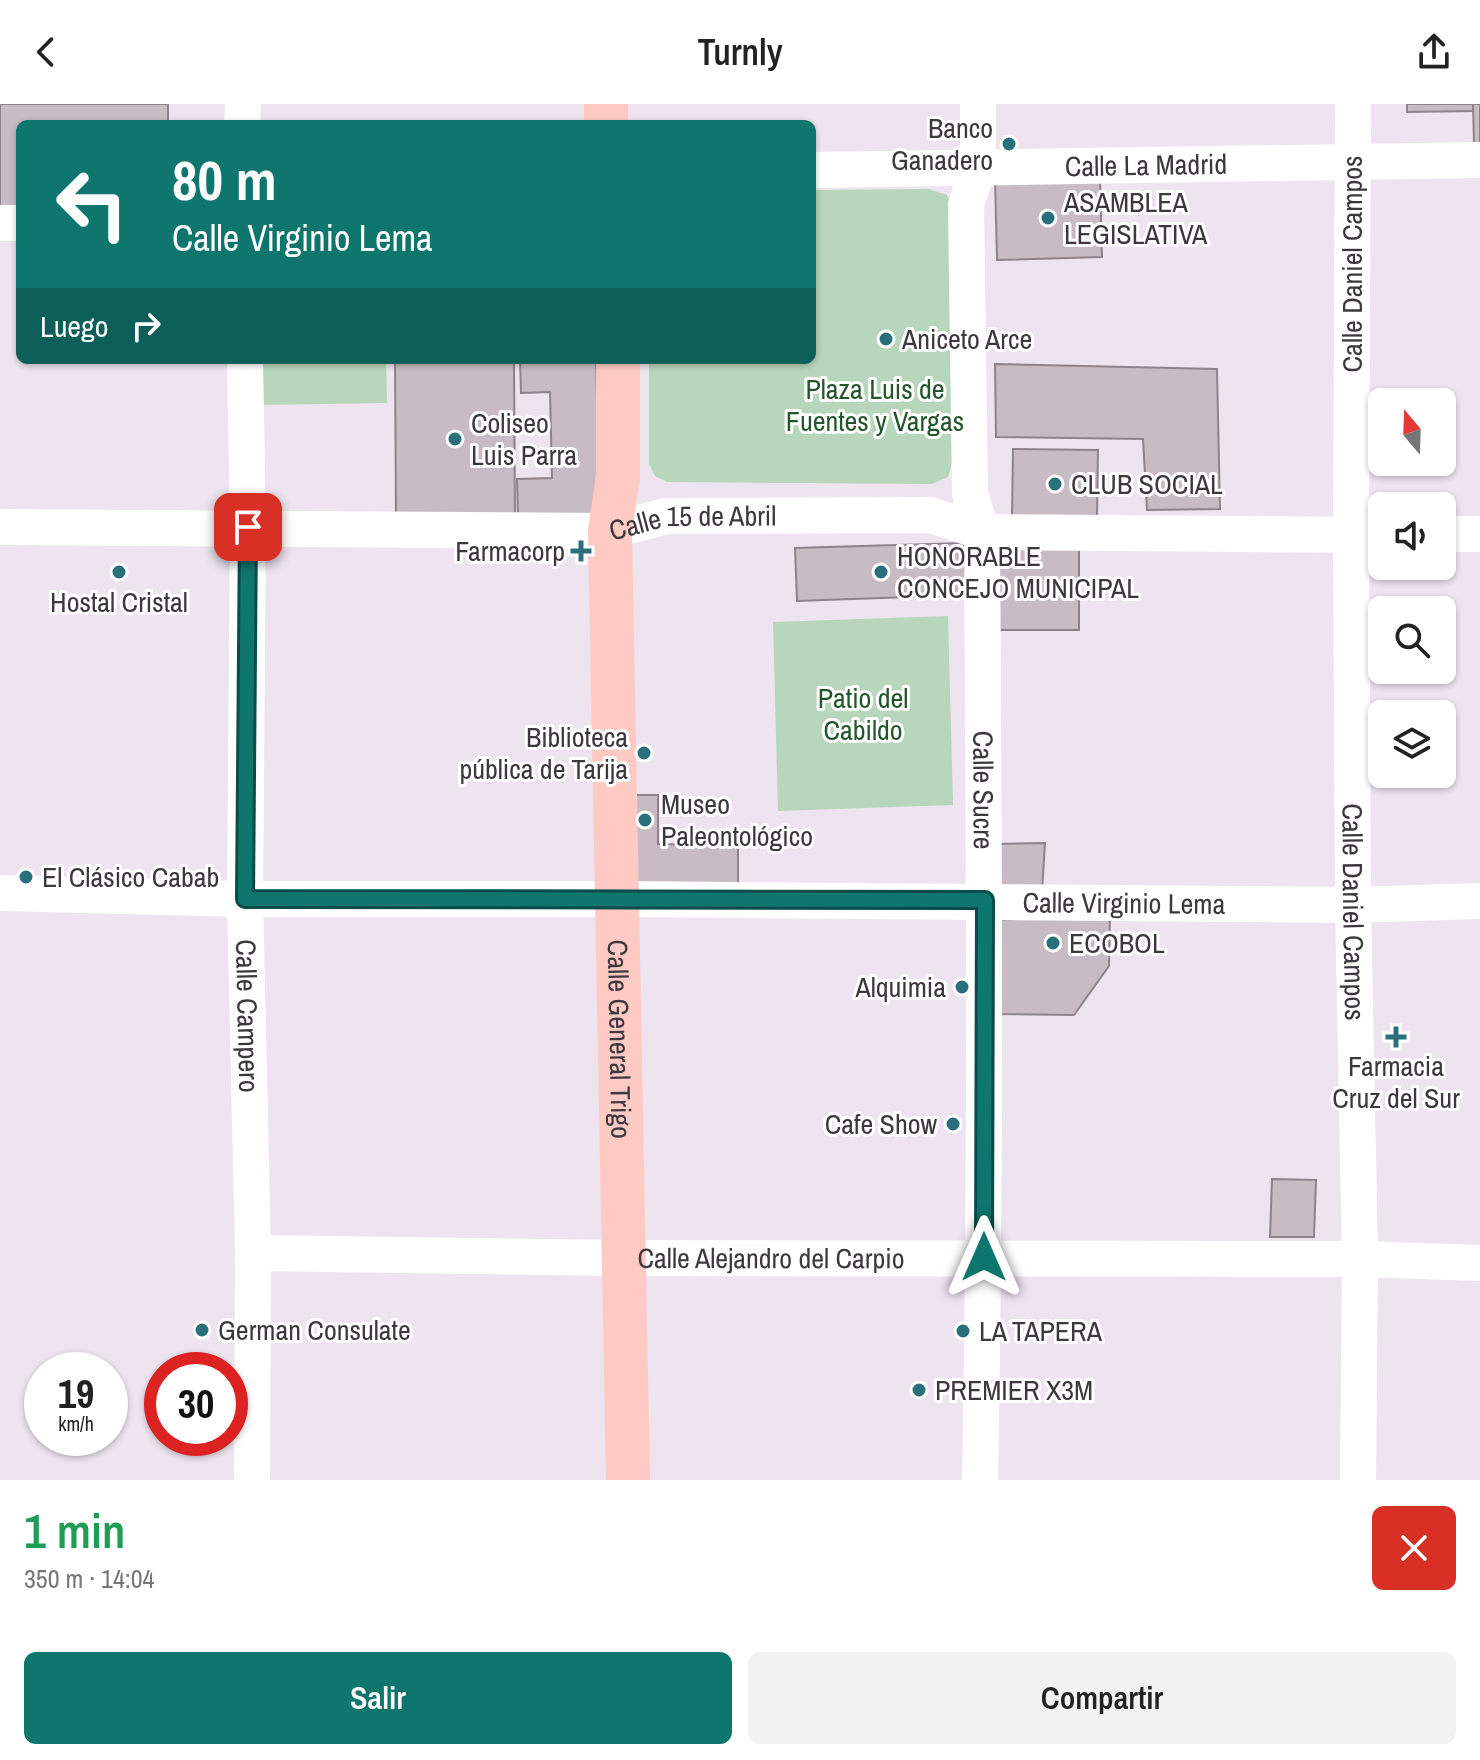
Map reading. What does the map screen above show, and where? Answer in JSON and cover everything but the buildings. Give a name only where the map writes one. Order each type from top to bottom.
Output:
[{"type":"main road","name":"Calle General Trigo","points":[[618,364],[618,477],[610,531],[628,1480]]},
{"type":"street","name":"Calle Sucre","points":[[978,104],[978,168],[966,205],[970,494],[982,532],[985,900],[980,1480]]},
{"type":"street","name":"Calle Daniel Campos","points":[[1353,104],[1366,535],[1353,905],[1360,1259],[1358,1480]]},
{"type":"street","name":"Calle La Madrid","points":[[816,170],[1480,160]]},
{"type":"street","name":"Calle Campero","points":[[245,364],[248,527],[245,899],[253,1253],[252,1480]]},
{"type":"street","name":"Calle 15 de Abril","points":[[0,527],[610,531],[666,516],[931,515],[982,532],[1366,535]]},
{"type":"street","points":[[1456,534],[1480,534]]},
{"type":"street","name":"Calle Virginio Lema","points":[[0,893],[245,899],[985,900],[1353,905],[1480,901]]},
{"type":"street","name":"Calle Alejandro del Carpio","points":[[253,1253],[622,1258],[1360,1259],[1480,1263]]},
{"type":"green space","name":"Plaza Luis de Fuentes y Vargas","points":[[928,189],[947,195],[953,209],[952,464],[948,477],[932,484],[667,482],[655,476],[649,464],[649,364],[816,364],[816,190]]},
{"type":"green space","points":[[257,364],[386,364],[387,403],[257,405]]},
{"type":"green space","name":"Patio del Cabildo","points":[[948,616],[953,805],[778,811],[773,622]]},
{"type":"place","name":"Banco Ganadero","points":[[1009,144]]},
{"type":"place","name":"ASAMBLEA LEGISLATIVA","points":[[1048,218]]},
{"type":"place","name":"Aniceto Arce","points":[[886,339]]},
{"type":"place","name":"Coliseo Luis Parra","points":[[455,439]]},
{"type":"place","name":"CLUB SOCIAL","points":[[1055,484]]},
{"type":"place","name":"Farmacorp","points":[[581,551]]},
{"type":"place","name":"Hostal Cristal","points":[[119,572]]},
{"type":"place","name":"HONORABLE CONCEJO MUNICIPAL","points":[[881,572]]},
{"type":"place","name":"Biblioteca pública de Tarija","points":[[644,753]]},
{"type":"place","name":"Museo Paleontológico","points":[[645,820]]},
{"type":"place","name":"El Clásico Cabab","points":[[26,877]]},
{"type":"place","name":"ECOBOL","points":[[1053,943]]},
{"type":"place","name":"Alquimia","points":[[962,987]]},
{"type":"place","name":"Farmacia Cruz del Sur","points":[[1396,1037]]},
{"type":"place","name":"Cafe Show","points":[[953,1124]]},
{"type":"place","name":"German Consulate","points":[[202,1330]]},
{"type":"place","name":"LA TAPERA","points":[[963,1331]]},
{"type":"place","name":"PREMIER X3M","points":[[919,1390]]},
{"type":"route","points":[[248,527],[245,899],[985,900],[984,1257]]}]
